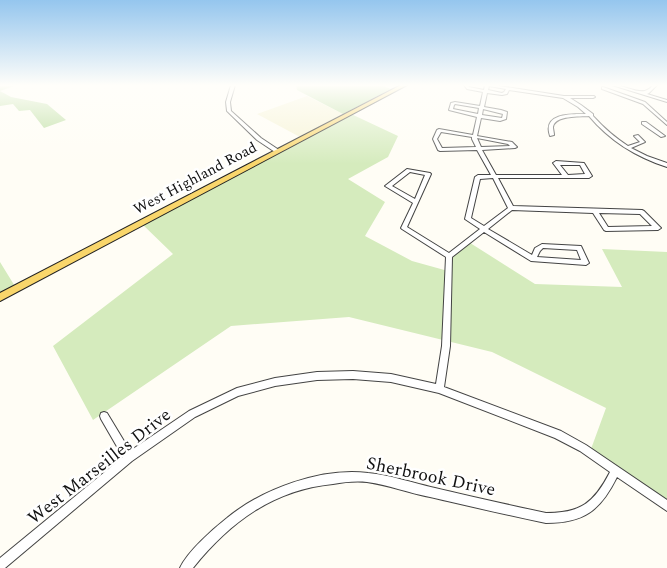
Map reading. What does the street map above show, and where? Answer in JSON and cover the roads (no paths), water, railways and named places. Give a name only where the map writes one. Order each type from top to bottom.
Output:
[{"type":"main road","name":"West Highland Road","points":[[0,297],[353,112]]},
{"type":"street","points":[[230,112],[259,139],[277,151]]},
{"type":"street","points":[[458,112],[502,120],[505,113],[498,112]]},
{"type":"street","points":[[480,112],[475,143],[511,208]]},
{"type":"street","points":[[588,112],[613,138],[667,165]]},
{"type":"street","points":[[653,112],[667,124]]},
{"type":"street","points":[[552,136],[550,130],[552,123],[556,120],[569,116],[591,116]]},
{"type":"street","points":[[644,122],[666,137]]},
{"type":"street","points":[[439,130],[475,136],[510,143],[515,147],[440,150],[435,139],[439,130]]},
{"type":"street","points":[[628,147],[643,142],[636,136]]},
{"type":"street","points":[[533,259],[537,250],[542,246],[580,248],[586,263],[533,259],[468,219],[478,176],[493,177],[589,176],[582,164],[556,163],[566,176]]},
{"type":"street","points":[[416,202],[388,186],[409,170],[428,174],[416,202],[404,228],[449,256]]},
{"type":"street","points":[[439,389],[446,346],[449,256],[511,208],[642,212],[658,228],[606,229],[595,211]]},
{"type":"street","name":"West Marseilles Drive","points":[[0,566],[129,458],[192,414],[237,392],[275,382],[317,376],[353,375],[391,378],[439,389],[558,434],[616,470],[667,506]]},
{"type":"street","points":[[104,416],[129,458]]},
{"type":"street","name":"Sherbrook Drive","points":[[186,568],[224,525],[251,505],[299,485],[350,476],[380,480],[537,516],[562,519],[579,514],[594,505],[606,490],[616,470]]}]
